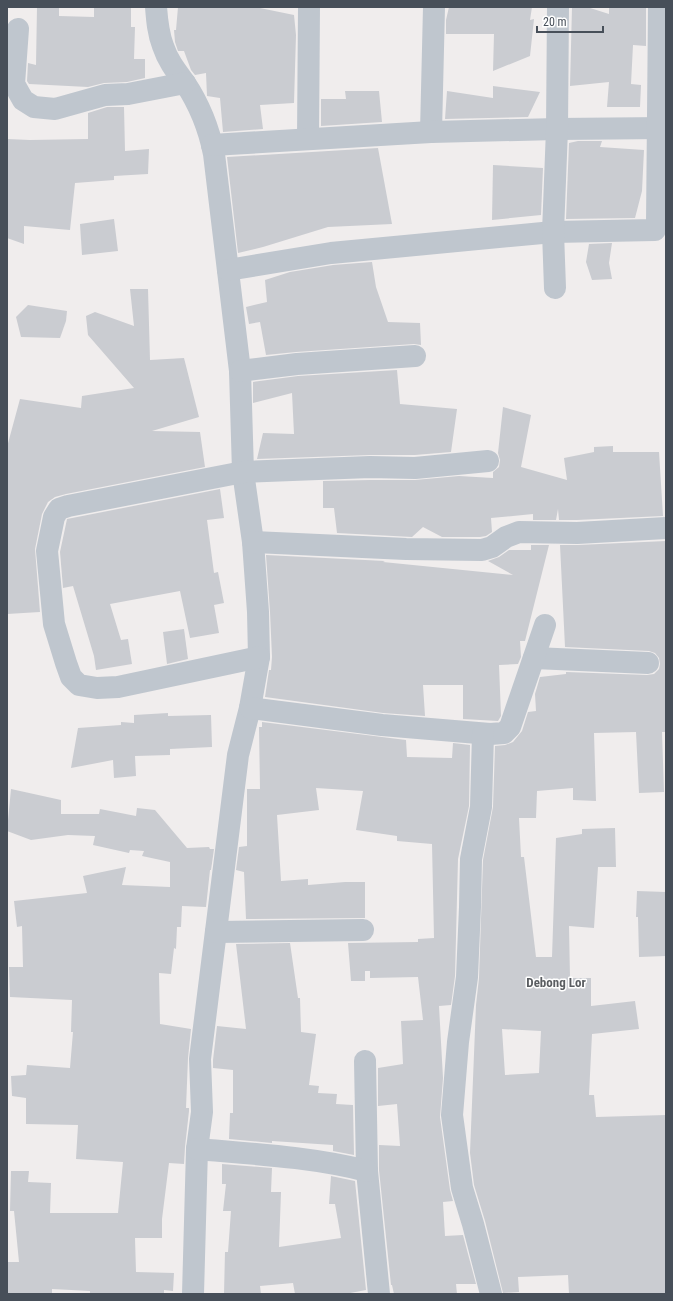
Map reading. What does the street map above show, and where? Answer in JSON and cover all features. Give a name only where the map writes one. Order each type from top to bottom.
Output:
[{"type":"street","points":[[156,7],[158,27],[163,47],[172,67],[185,83],[200,110],[212,145],[240,371],[243,472],[253,542],[257,590],[259,657],[250,708],[238,755],[200,1059],[202,1112],[197,1149],[193,1294]]},
{"type":"street","points":[[308,139],[309,7]]},
{"type":"street","points":[[431,132],[434,7]]},
{"type":"street","points":[[555,288],[553,232],[557,129],[558,7]]},
{"type":"street","points":[[228,270],[331,253],[553,232],[655,230],[657,223],[662,128],[659,7]]},
{"type":"street","points":[[18,30],[14,84],[23,100],[34,107],[55,109],[105,95],[128,94],[185,83]]},
{"type":"street","points":[[212,145],[431,132],[662,128]]},
{"type":"street","points":[[240,371],[297,364],[415,356]]},
{"type":"street","points":[[259,657],[118,687],[97,688],[79,686],[71,677],[54,624],[47,550],[54,517],[59,509],[243,472],[370,467],[415,468],[488,461]]},
{"type":"street","points":[[253,542],[406,549],[482,550],[492,547],[506,537],[519,532],[577,533],[666,528]]},
{"type":"street","points":[[250,708],[382,725],[483,734],[504,733],[510,727],[545,625]]},
{"type":"street","points":[[534,658],[648,663]]},
{"type":"street","points":[[483,734],[480,807],[471,859],[467,977],[458,1042],[452,1114],[462,1188],[491,1294]]},
{"type":"street","points":[[216,932],[363,930]]},
{"type":"street","points":[[365,1061],[367,1171],[379,1294]]},
{"type":"street","points":[[197,1149],[287,1157],[352,1167],[367,1171]]},
{"type":"building","points":[[37,7],[59,8],[59,16],[94,17],[94,7],[131,7],[131,27],[135,27],[134,59],[145,59],[145,78],[127,82],[104,83],[88,87],[29,84],[27,81],[28,63],[36,65]]},
{"type":"building","points":[[178,7],[255,7],[294,15],[296,35],[294,103],[260,105],[263,129],[223,132],[220,98],[207,96],[206,73],[195,75],[191,70],[184,51],[178,51],[175,42],[174,30],[176,30]]},
{"type":"building","points":[[449,7],[532,7],[530,20],[534,19],[530,56],[493,71],[494,34],[446,34],[446,20]]},
{"type":"building","points":[[572,7],[587,7],[609,14],[609,7],[646,7],[646,46],[633,45],[631,84],[641,85],[640,107],[607,107],[609,82],[570,86]]},
{"type":"building","points":[[493,86],[540,92],[528,117],[445,119],[447,91],[493,98]]},
{"type":"building","points":[[345,91],[379,91],[382,122],[321,126],[321,99],[346,99]]},
{"type":"building","points":[[107,107],[124,107],[125,151],[149,149],[148,174],[114,176],[114,180],[75,183],[70,230],[24,226],[24,244],[7,238],[7,139],[88,139],[88,113]]},
{"type":"building","points":[[578,141],[602,141],[600,147],[644,150],[642,191],[635,218],[566,219],[569,143]]},
{"type":"building","points":[[378,148],[392,224],[328,227],[238,253],[227,157]]},
{"type":"building","points":[[493,165],[543,168],[541,215],[492,220]]},
{"type":"building","points":[[114,219],[118,251],[82,255],[80,224]]},
{"type":"building","points":[[612,243],[609,263],[612,279],[592,280],[586,262],[589,244]]},
{"type":"building","points":[[372,262],[376,287],[388,322],[420,323],[421,345],[414,344],[266,355],[260,322],[249,324],[246,307],[267,302],[265,280],[290,272],[333,265]]},
{"type":"building","points":[[130,289],[148,289],[150,360],[184,358],[199,417],[152,431],[200,432],[205,467],[66,494],[55,497],[48,502],[42,514],[35,549],[40,612],[7,614],[7,447],[20,399],[81,408],[82,396],[134,388],[88,335],[86,316],[95,312],[134,326]]},
{"type":"building","points":[[28,305],[67,311],[66,321],[60,338],[21,337],[16,317]]},
{"type":"building","points":[[397,370],[400,404],[457,409],[451,452],[415,455],[257,459],[263,433],[294,434],[292,393],[253,403],[253,382],[298,376]]},
{"type":"building","points":[[503,407],[531,415],[521,467],[567,480],[564,458],[594,452],[594,447],[613,446],[613,452],[659,452],[663,516],[559,520],[558,509],[556,520],[533,520],[533,514],[491,518],[492,532],[486,536],[480,537],[442,537],[423,527],[412,537],[337,533],[334,508],[323,508],[323,481],[415,480],[459,476],[493,478],[493,472],[499,467],[500,460],[498,453]]},
{"type":"building","points":[[220,489],[224,518],[207,520],[214,573],[218,572],[224,603],[214,605],[219,633],[190,638],[180,591],[110,604],[121,640],[128,639],[132,664],[96,670],[94,656],[73,586],[63,588],[60,552],[67,519]]},
{"type":"building","points":[[666,541],[666,732],[662,732],[664,792],[639,793],[636,732],[594,733],[596,801],[573,800],[573,788],[537,791],[536,818],[519,818],[521,857],[524,857],[536,957],[552,957],[556,838],[582,834],[582,829],[615,828],[616,867],[598,867],[594,928],[569,926],[570,978],[591,978],[591,1006],[635,1001],[639,1029],[592,1034],[589,1095],[594,1095],[596,1117],[666,1115],[666,1294],[569,1294],[568,1275],[518,1277],[519,1292],[503,1293],[485,1221],[474,1185],[470,1153],[476,1005],[479,978],[483,860],[493,807],[495,746],[513,742],[522,731],[528,712],[536,711],[535,694],[540,677],[566,674],[566,672],[647,675],[654,674],[659,669],[660,664],[659,658],[655,653],[649,651],[565,647],[560,545]],"holes":[[[502,1029],[541,1031],[539,1073],[505,1075]]]},
{"type":"building","points":[[531,545],[549,545],[525,641],[520,641],[521,657],[518,664],[499,665],[501,716],[498,721],[463,719],[463,685],[423,685],[425,716],[383,713],[265,697],[269,670],[271,670],[272,657],[266,555],[385,561],[383,562],[513,575],[488,561],[499,557],[509,550],[531,550]]},
{"type":"building","points":[[184,629],[188,659],[167,664],[163,632]]},
{"type":"building","points":[[168,713],[168,716],[211,715],[212,747],[170,749],[170,755],[135,756],[136,776],[114,778],[113,760],[71,768],[78,728],[121,725],[121,722],[134,723],[134,715]]},
{"type":"building","points":[[262,722],[406,740],[407,757],[452,758],[453,743],[470,745],[469,806],[458,859],[455,976],[451,1005],[439,1006],[443,1078],[440,1117],[450,1190],[453,1201],[443,1202],[445,1236],[463,1235],[476,1284],[456,1284],[457,1294],[394,1294],[391,1285],[379,1170],[379,1145],[400,1146],[397,1104],[378,1106],[378,1068],[403,1064],[401,1021],[423,1020],[418,977],[370,978],[370,971],[365,971],[365,981],[351,981],[348,943],[418,942],[418,939],[434,938],[432,844],[397,841],[397,836],[356,830],[363,791],[316,788],[319,810],[277,815],[281,881],[308,879],[308,885],[365,882],[365,918],[246,919],[244,872],[236,870],[239,847],[247,846],[247,789],[260,789],[259,727],[262,727]]},
{"type":"building","points":[[11,789],[61,800],[61,814],[99,814],[100,809],[136,816],[137,808],[155,810],[187,848],[209,847],[210,849],[214,849],[206,907],[182,906],[181,927],[177,927],[176,949],[174,948],[171,974],[159,973],[160,1024],[191,1029],[186,1108],[189,1108],[189,1111],[184,1164],[169,1163],[162,1219],[162,1238],[135,1238],[136,1272],[174,1273],[173,1291],[164,1290],[164,1294],[90,1294],[90,1291],[52,1289],[52,1294],[7,1294],[7,1262],[19,1262],[14,1211],[10,1211],[11,1171],[29,1171],[28,1182],[51,1183],[50,1213],[118,1213],[123,1162],[76,1159],[78,1125],[26,1124],[26,1098],[12,1096],[11,1076],[26,1075],[27,1065],[70,1068],[73,1032],[71,1032],[72,1000],[10,997],[9,967],[23,967],[22,926],[17,927],[14,901],[87,893],[83,876],[126,867],[122,885],[170,887],[170,862],[142,856],[144,851],[130,850],[129,853],[93,845],[95,836],[68,835],[31,840],[7,831]]},
{"type":"building","points":[[637,891],[666,892],[666,956],[639,957],[638,917],[636,917]]},
{"type":"building","points":[[290,943],[298,998],[300,998],[301,1032],[316,1034],[309,1085],[319,1086],[318,1093],[337,1094],[336,1104],[353,1105],[354,1155],[333,1151],[333,1145],[272,1141],[272,1143],[229,1139],[230,1113],[233,1113],[233,1070],[213,1068],[213,1060],[217,1026],[246,1029],[236,944]]},
{"type":"building","points":[[222,1164],[272,1168],[271,1192],[281,1192],[279,1247],[341,1238],[335,1204],[329,1204],[331,1176],[355,1181],[366,1290],[345,1294],[295,1294],[293,1283],[260,1286],[261,1294],[224,1294],[225,1252],[228,1252],[231,1211],[223,1211],[226,1184],[222,1184]]},
{"type":"district","name":"Debong Lor","points":[[556,982]]}]
